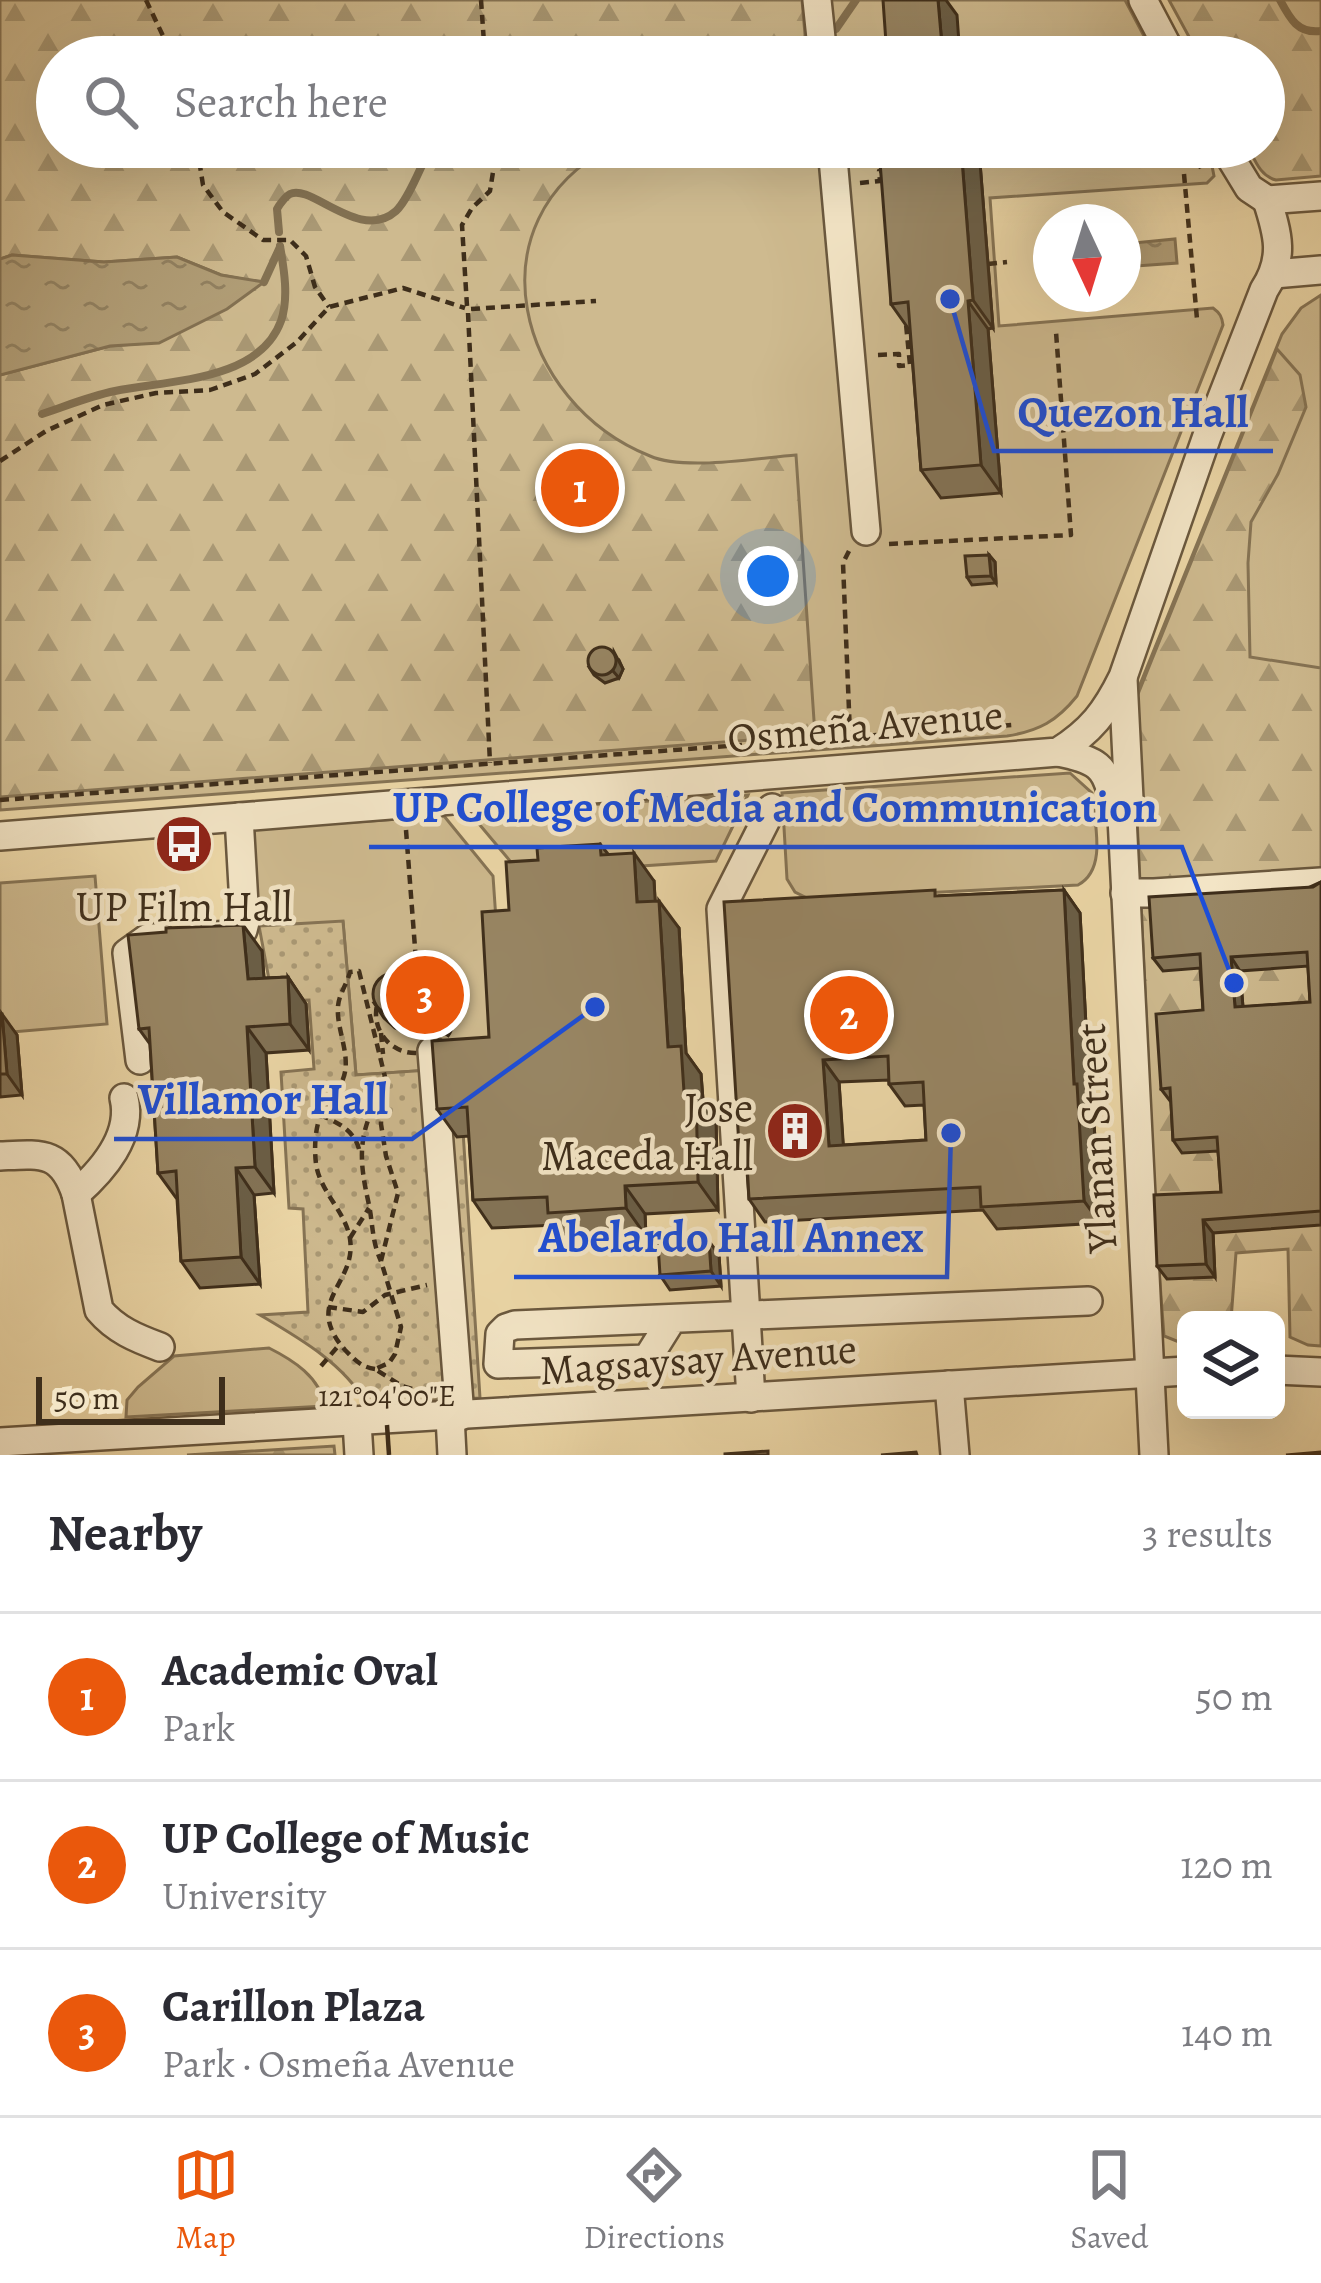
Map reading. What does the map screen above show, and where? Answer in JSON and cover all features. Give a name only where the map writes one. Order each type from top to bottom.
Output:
[{"type":"street","points":[[818,0],[821,36]]},
{"type":"street","points":[[1143,0],[1163,36]]},
{"type":"street","points":[[834,168],[868,541]]},
{"type":"street","points":[[1237,168],[1249,188],[1267,200],[1321,196]]},
{"type":"street","name":"Osmeña Avenue","points":[[0,836],[1058,752],[1084,736],[1109,706],[1123,677],[1214,420],[1274,274],[1279,237],[1267,200]]},
{"type":"street","points":[[1274,274],[1321,270]]},
{"type":"street","name":"Ylanan Street","points":[[1122,817],[1129,800],[1123,677]]},
{"type":"street","name":"Ylanan Street","points":[[1058,752],[1101,768],[1122,817],[1154,1455]]},
{"type":"street","points":[[751,1397],[722,909],[772,808]]},
{"type":"street","points":[[140,1060],[127,953],[148,938],[235,935],[243,930],[239,818]]},
{"type":"street","points":[[1125,892],[1321,882]]},
{"type":"street","points":[[432,1051],[450,1284],[452,1455]]},
{"type":"street","points":[[76,1194],[97,1176],[116,1147],[127,1118],[124,1098]]},
{"type":"street","points":[[0,1156],[37,1154],[58,1160],[76,1194],[99,1310],[128,1335],[160,1347]]},
{"type":"street","points":[[672,1318],[646,1359],[498,1364],[500,1334],[515,1325],[672,1318],[1088,1300]]},
{"type":"street","points":[[1285,1370],[1321,1372]]},
{"type":"street","name":"Magsaysay Avenue","points":[[0,1442],[271,1439],[357,1422],[1177,1371]]},
{"type":"street","points":[[950,1385],[955,1455]]},
{"type":"street","points":[[357,1422],[358,1455]]},
{"type":"path","points":[[146,0],[163,36]]},
{"type":"path","points":[[481,0],[484,36]]},
{"type":"path","points":[[200,168],[202,184],[224,212],[263,240],[290,241],[306,256],[315,287],[329,308]]},
{"type":"path","points":[[490,763],[462,225],[490,190],[491,168]]},
{"type":"path","points":[[1201,168],[1203,172]]},
{"type":"path","points":[[880,181],[879,171],[891,170],[892,179]]},
{"type":"path","points":[[1184,174],[1197,319]]},
{"type":"path","points":[[988,264],[1007,262]]},
{"type":"path","points":[[0,461],[46,431],[104,405],[156,393],[209,390],[255,374],[297,342],[329,308],[403,288],[468,309],[596,301]]},
{"type":"path","points":[[898,354],[899,366],[910,365],[905,314]]},
{"type":"path","points":[[850,735],[843,563],[848,551],[868,541],[1071,535],[1057,332]]},
{"type":"path","points":[[0,800],[1012,725]]},
{"type":"path","points":[[404,804],[417,974]]},
{"type":"path","points":[[350,1238],[316,1166],[316,1130],[320,1114],[344,1078],[338,1010],[350,972],[359,971],[385,1077]]},
{"type":"path","points":[[375,1370],[388,1364],[401,1328],[374,1247],[362,1186],[364,1128],[385,1077],[376,1010],[385,988],[394,980],[417,974],[429,976],[449,992],[454,1004],[452,1030],[432,1051],[399,1050],[381,1033]]},
{"type":"path","points":[[381,1091],[386,1156],[398,1193],[381,1261]]},
{"type":"path","points":[[320,1114],[351,1133],[361,1157]]},
{"type":"path","points":[[369,1208],[350,1238],[328,1321],[340,1344],[363,1367],[417,1390]]},
{"type":"path","points":[[328,1307],[363,1312],[389,1294],[420,1285],[450,1284]]},
{"type":"path","points":[[320,1366],[340,1344]]},
{"type":"green space","points":[[0,0],[1125,0],[1144,36],[36,36],[36,168],[1212,168],[1214,176],[1207,183],[990,198],[999,326],[1213,308],[1223,325],[1077,696],[1046,724],[1029,731],[0,810]]},
{"type":"green space","points":[[0,0],[802,0],[805,36],[36,36],[36,168],[581,168],[566,179],[538,219],[526,263],[527,309],[542,354],[568,396],[604,431],[650,456],[701,463],[796,455],[815,735],[0,797],[0,375],[110,346],[159,342],[262,283],[221,275],[177,257],[104,262],[12,255],[0,259]]},
{"type":"green space","points":[[1169,0],[1321,0],[1321,176],[1276,180],[1260,168],[1285,168],[1285,36],[1189,36]]},
{"type":"green space","points":[[1321,295],[1321,828],[1157,862],[1137,692],[1282,334],[1301,308]]},
{"type":"green space","points":[[1277,349],[1300,375],[1306,407],[1278,474],[1251,522],[1250,657],[1321,668],[1321,1346],[1290,1337],[1288,1249],[1236,1253],[1232,1311],[1177,1311],[1177,1341],[1164,1336],[1132,709]]},
{"type":"green space","points":[[1070,773],[1092,793],[1096,831],[1093,868],[1078,885],[809,899],[795,892],[787,879],[782,793]]},
{"type":"green space","points":[[748,795],[716,861],[521,874],[469,812]]},
{"type":"green space","points":[[444,816],[493,876],[506,1065],[356,1075],[343,922],[259,926],[252,829]]},
{"type":"green space","points":[[95,876],[107,1024],[0,1033],[0,883]]},
{"type":"green space","points":[[343,921],[356,1075],[459,1068],[480,1398],[366,1403],[333,1364],[260,1315],[308,1312],[303,1209],[289,1208],[281,1072],[314,1069],[309,1000],[273,1001],[259,926]]},
{"type":"green space","points":[[269,1348],[311,1378],[325,1406],[126,1417],[127,1400],[174,1356]]},
{"type":"green space","points":[[334,1446],[335,1455],[187,1455]]},
{"type":"water","points":[[1175,239],[1177,263],[1141,266],[1141,242]]},
{"type":"water","points":[[12,255],[104,262],[177,257],[221,275],[264,282],[227,309],[159,343],[110,346],[0,375],[0,259]]},
{"type":"building","points":[[883,0],[938,0],[941,36],[886,36]]},
{"type":"building","points":[[880,168],[963,168],[981,465],[921,470],[908,302],[891,304]]},
{"type":"building","points":[[989,555],[991,576],[967,577],[965,556]]},
{"type":"building","points":[[602,647],[612,651],[616,661],[612,671],[602,675],[592,671],[588,661],[592,651]]},
{"type":"building","points":[[600,844],[601,855],[634,853],[637,902],[659,901],[668,1047],[681,1046],[684,1092],[696,1091],[698,1182],[625,1186],[626,1208],[548,1213],[547,1197],[473,1200],[467,1107],[437,1109],[432,1041],[489,1037],[482,912],[509,910],[506,862],[538,860],[537,848]]},
{"type":"building","points":[[1321,882],[1321,1211],[1203,1220],[1206,1264],[1157,1266],[1154,1195],[1221,1192],[1217,1137],[1173,1140],[1170,1088],[1161,1089],[1156,1014],[1203,1010],[1200,954],[1153,958],[1149,897],[1313,887]],"holes":[[[1307,952],[1310,1002],[1235,1007],[1231,957]]]},
{"type":"building","points":[[935,890],[935,896],[1064,890],[1084,1201],[981,1207],[980,1187],[749,1199],[746,1146],[739,1146],[724,902]],"holes":[[[888,1056],[889,1084],[923,1082],[926,1140],[829,1146],[823,1060]]]},
{"type":"building","points":[[243,925],[248,979],[288,977],[290,1024],[247,1027],[255,1167],[236,1168],[241,1257],[181,1261],[176,1171],[158,1173],[149,1028],[139,1029],[128,935],[166,932],[166,928]]},
{"type":"building","points":[[394,973],[409,979],[415,994],[409,1009],[394,1015],[379,1009],[373,994],[379,979]]},
{"type":"building","points":[[2,1014],[7,1074],[0,1074]]},
{"type":"building","points":[[709,1241],[711,1271],[660,1275],[658,1244]]},
{"type":"building","points":[[768,1451],[768,1455],[725,1455],[725,1454]]},
{"type":"waterway","points":[[815,36],[836,29],[856,0]]},
{"type":"waterway","points":[[1280,0],[1301,28],[1321,31]]},
{"type":"waterway","points":[[279,232],[277,209],[290,194],[310,197],[352,217],[382,219],[400,206],[421,168]]},
{"type":"waterway","points":[[42,414],[106,393],[209,375],[253,356],[270,341],[281,321],[285,284],[280,246]]},
{"type":"waterway","points":[[264,282],[280,247]]},
{"type":"place","name":"Quezon Hall","points":[[950,299]]},
{"type":"place","name":"Academic Oval","points":[[580,488]]},
{"type":"place","name":"UP Film Hall","points":[[184,844]]},
{"type":"place","name":"UP College of Media and Communication","points":[[1234,983]]},
{"type":"place","name":"Carillon Plaza","points":[[425,995]]},
{"type":"place","name":"Villamor Hall","points":[[595,1007]]},
{"type":"place","name":"UP College of Music","points":[[849,1015]]},
{"type":"place","name":"Jose Maceda Hall","points":[[795,1131]]},
{"type":"place","name":"Abelardo Hall Annex","points":[[951,1133]]}]
